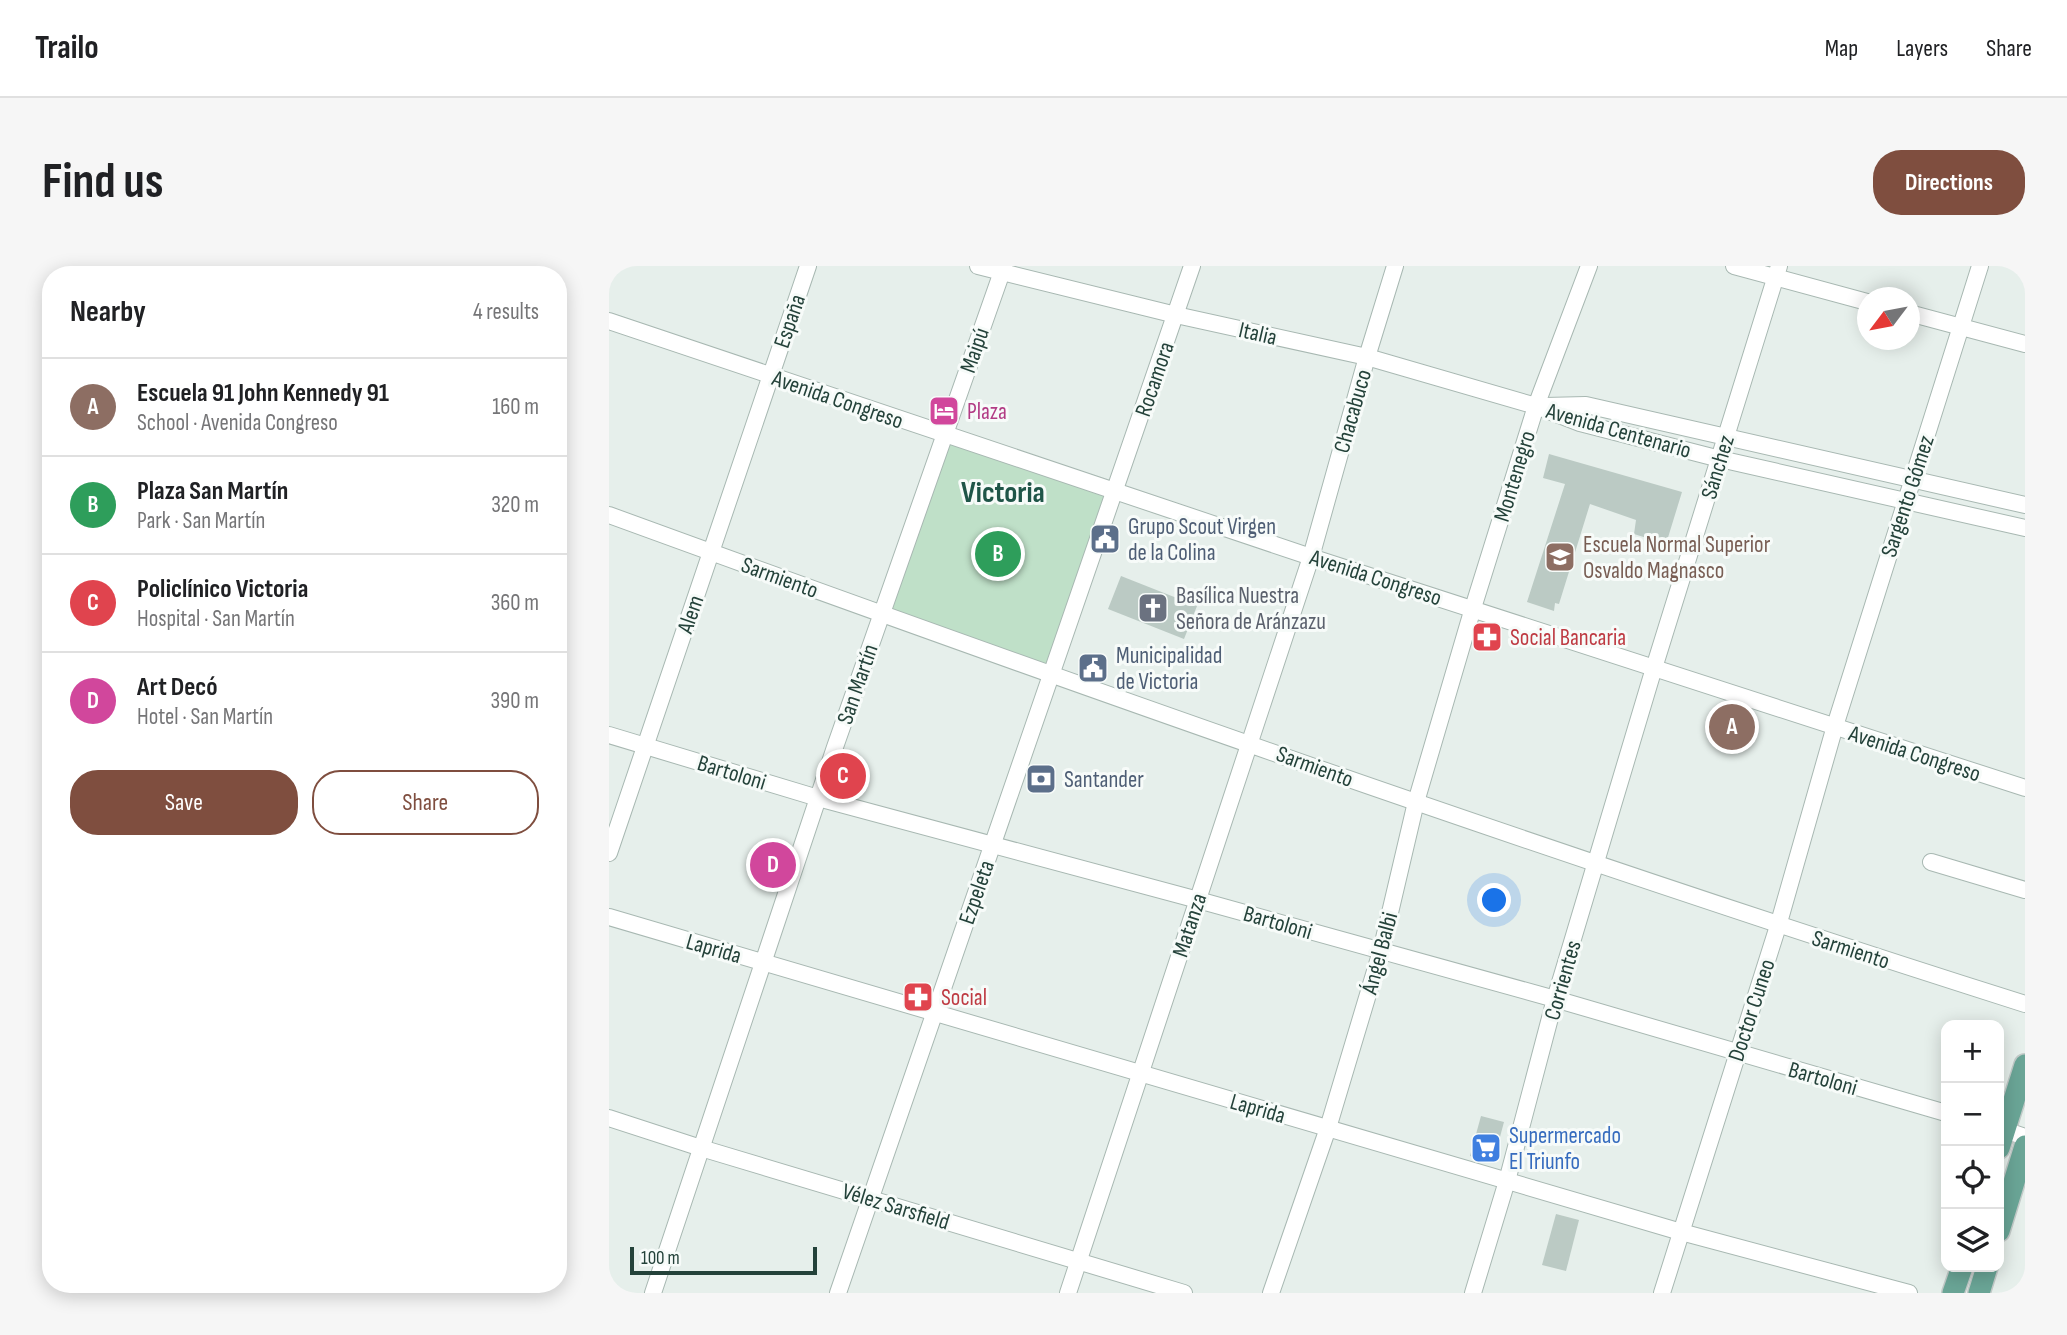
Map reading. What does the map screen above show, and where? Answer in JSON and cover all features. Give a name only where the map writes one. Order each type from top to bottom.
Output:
[{"type":"main road","points":[[2004,1126],[2025,1065]]},
{"type":"main road","points":[[2004,1215],[2025,1146]]},
{"type":"main road","points":[[1953,1293],[1960,1272]]},
{"type":"main road","points":[[1979,1293],[1985,1272]]},
{"type":"street","name":"España","points":[[771,376],[808,266]]},
{"type":"street","name":"Italia","points":[[978,266],[1002,269],[1176,315],[1367,358],[1536,406]]},
{"type":"street","name":"Rocamora","points":[[1115,492],[1192,266]]},
{"type":"street","name":"Chacabuco","points":[[1311,557],[1395,266]]},
{"type":"street","name":"Montenegro","points":[[1473,608],[1536,406],[1589,266]]},
{"type":"street","points":[[1734,266],[1777,272],[1857,299]]},
{"type":"street","name":"Sargento Gómez","points":[[1835,726],[1980,266]]},
{"type":"street","name":"Maipú","points":[[945,435],[1002,269]]},
{"type":"street","name":"Sánchez","points":[[1654,668],[1777,272]]},
{"type":"street","points":[[1920,316],[2025,344]]},
{"type":"street","name":"Avenida Congreso","points":[[609,321],[1311,557],[2025,788]]},
{"type":"street","name":"Alem","points":[[609,853],[771,376]]},
{"type":"street","name":"Avenida Centenario","points":[[1536,406],[1586,405],[2025,505]]},
{"type":"street","name":"Avenida Centenario","points":[[1536,406],[1580,423],[1720,459],[2025,528]]},
{"type":"street","name":"San Martín","points":[[653,1293],[818,798],[945,435]]},
{"type":"street","name":"Ezpeleta","points":[[838,1293],[1115,492]]},
{"type":"street","name":"Sarmiento","points":[[609,515],[1416,802],[1778,926],[2025,1004]]},
{"type":"street","name":"Matanza","points":[[1068,1293],[1311,557]]},
{"type":"street","name":"Ángel Balbi","points":[[1271,1293],[1328,1128],[1381,950],[1416,802],[1473,608]]},
{"type":"street","name":"Corrientes","points":[[1473,1293],[1507,1181],[1555,999],[1654,668]]},
{"type":"street","name":"Doctor Cuneo","points":[[1662,1293],[1778,926],[1835,726]]},
{"type":"street","name":"Bartoloni","points":[[609,735],[818,798],[1381,950],[1941,1112]]},
{"type":"street","points":[[1931,862],[2025,890]]},
{"type":"street","name":"Laprida","points":[[609,917],[1681,1232],[1909,1293]]},
{"type":"street","name":"Vélez Sarsfield","points":[[609,1118],[1184,1293]]},
{"type":"street","points":[[2004,1135],[2025,1136]]},
{"type":"green space","points":[[945,435],[1115,492],[1052,675],[882,614]]},
{"type":"building","points":[[1549,454],[1682,492],[1666,544],[1634,534],[1636,520],[1590,504],[1559,604],[1555,603],[1554,611],[1527,602],[1565,484],[1543,478]]},
{"type":"building","name":"Basílica Nuestra Señora de Aránzazu","points":[[1121,576],[1197,606],[1184,639],[1108,609]]},
{"type":"building","points":[[1481,1116],[1504,1122],[1493,1163],[1470,1156]]},
{"type":"building","points":[[1556,1214],[1579,1220],[1566,1271],[1542,1265]]},
{"type":"place","name":"Plaza","points":[[944,411]]},
{"type":"place","name":"Grupo Scout Virgen de la Colina","points":[[1105,539]]},
{"type":"place","name":"Plaza San Martín","points":[[998,554]]},
{"type":"place","name":"Escuela Normal Superior Osvaldo Magnasco","points":[[1560,557]]},
{"type":"place","name":"Basílica Nuestra Señora de Aránzazu","points":[[1153,608]]},
{"type":"place","name":"Social Bancaria","points":[[1487,637]]},
{"type":"place","name":"Municipalidad de Victoria","points":[[1093,668]]},
{"type":"place","name":"Escuela 91 John Kennedy 91","points":[[1732,727]]},
{"type":"place","name":"Policlínico Victoria","points":[[843,776]]},
{"type":"place","name":"Santander","points":[[1041,779]]},
{"type":"place","name":"Art Decó","points":[[773,865]]},
{"type":"place","name":"Social","points":[[918,997]]},
{"type":"place","name":"Supermercado El Triunfo","points":[[1486,1148]]},
{"type":"district","name":"Victoria","points":[[1003,492]]}]
